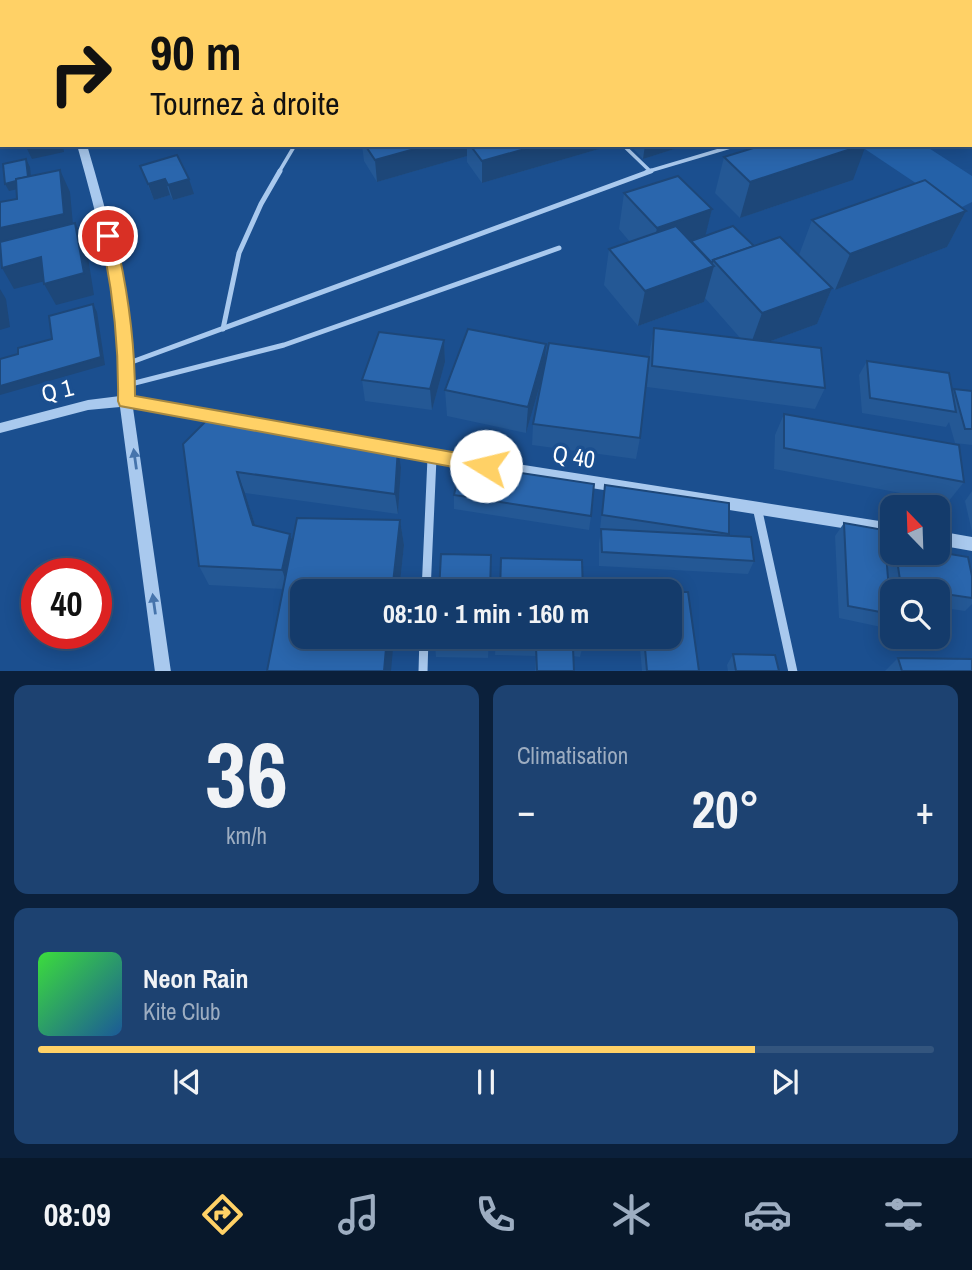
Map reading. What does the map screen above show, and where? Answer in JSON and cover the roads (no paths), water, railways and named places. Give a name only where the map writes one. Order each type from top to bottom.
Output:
[{"type":"street","points":[[83,147],[119,284],[128,363],[126,401],[163,671]]},
{"type":"street","points":[[68,246],[108,236]]},
{"type":"street","points":[[126,401],[327,438]]},
{"type":"street","name":"Q 1","points":[[0,428],[88,405],[126,401]]},
{"type":"street","name":"Q 40","points":[[366,446],[880,528]]},
{"type":"street","points":[[427,579],[432,458]]},
{"type":"street","points":[[757,507],[793,671]]},
{"type":"street","points":[[950,540],[972,544]]},
{"type":"street","points":[[423,671],[424,649]]},
{"type":"lane","points":[[223,330],[239,253],[261,204],[294,147]]},
{"type":"lane","points":[[625,147],[650,172]]},
{"type":"lane","points":[[128,363],[650,172],[731,147]]},
{"type":"lane","points":[[127,385],[284,345],[559,248]]}]
